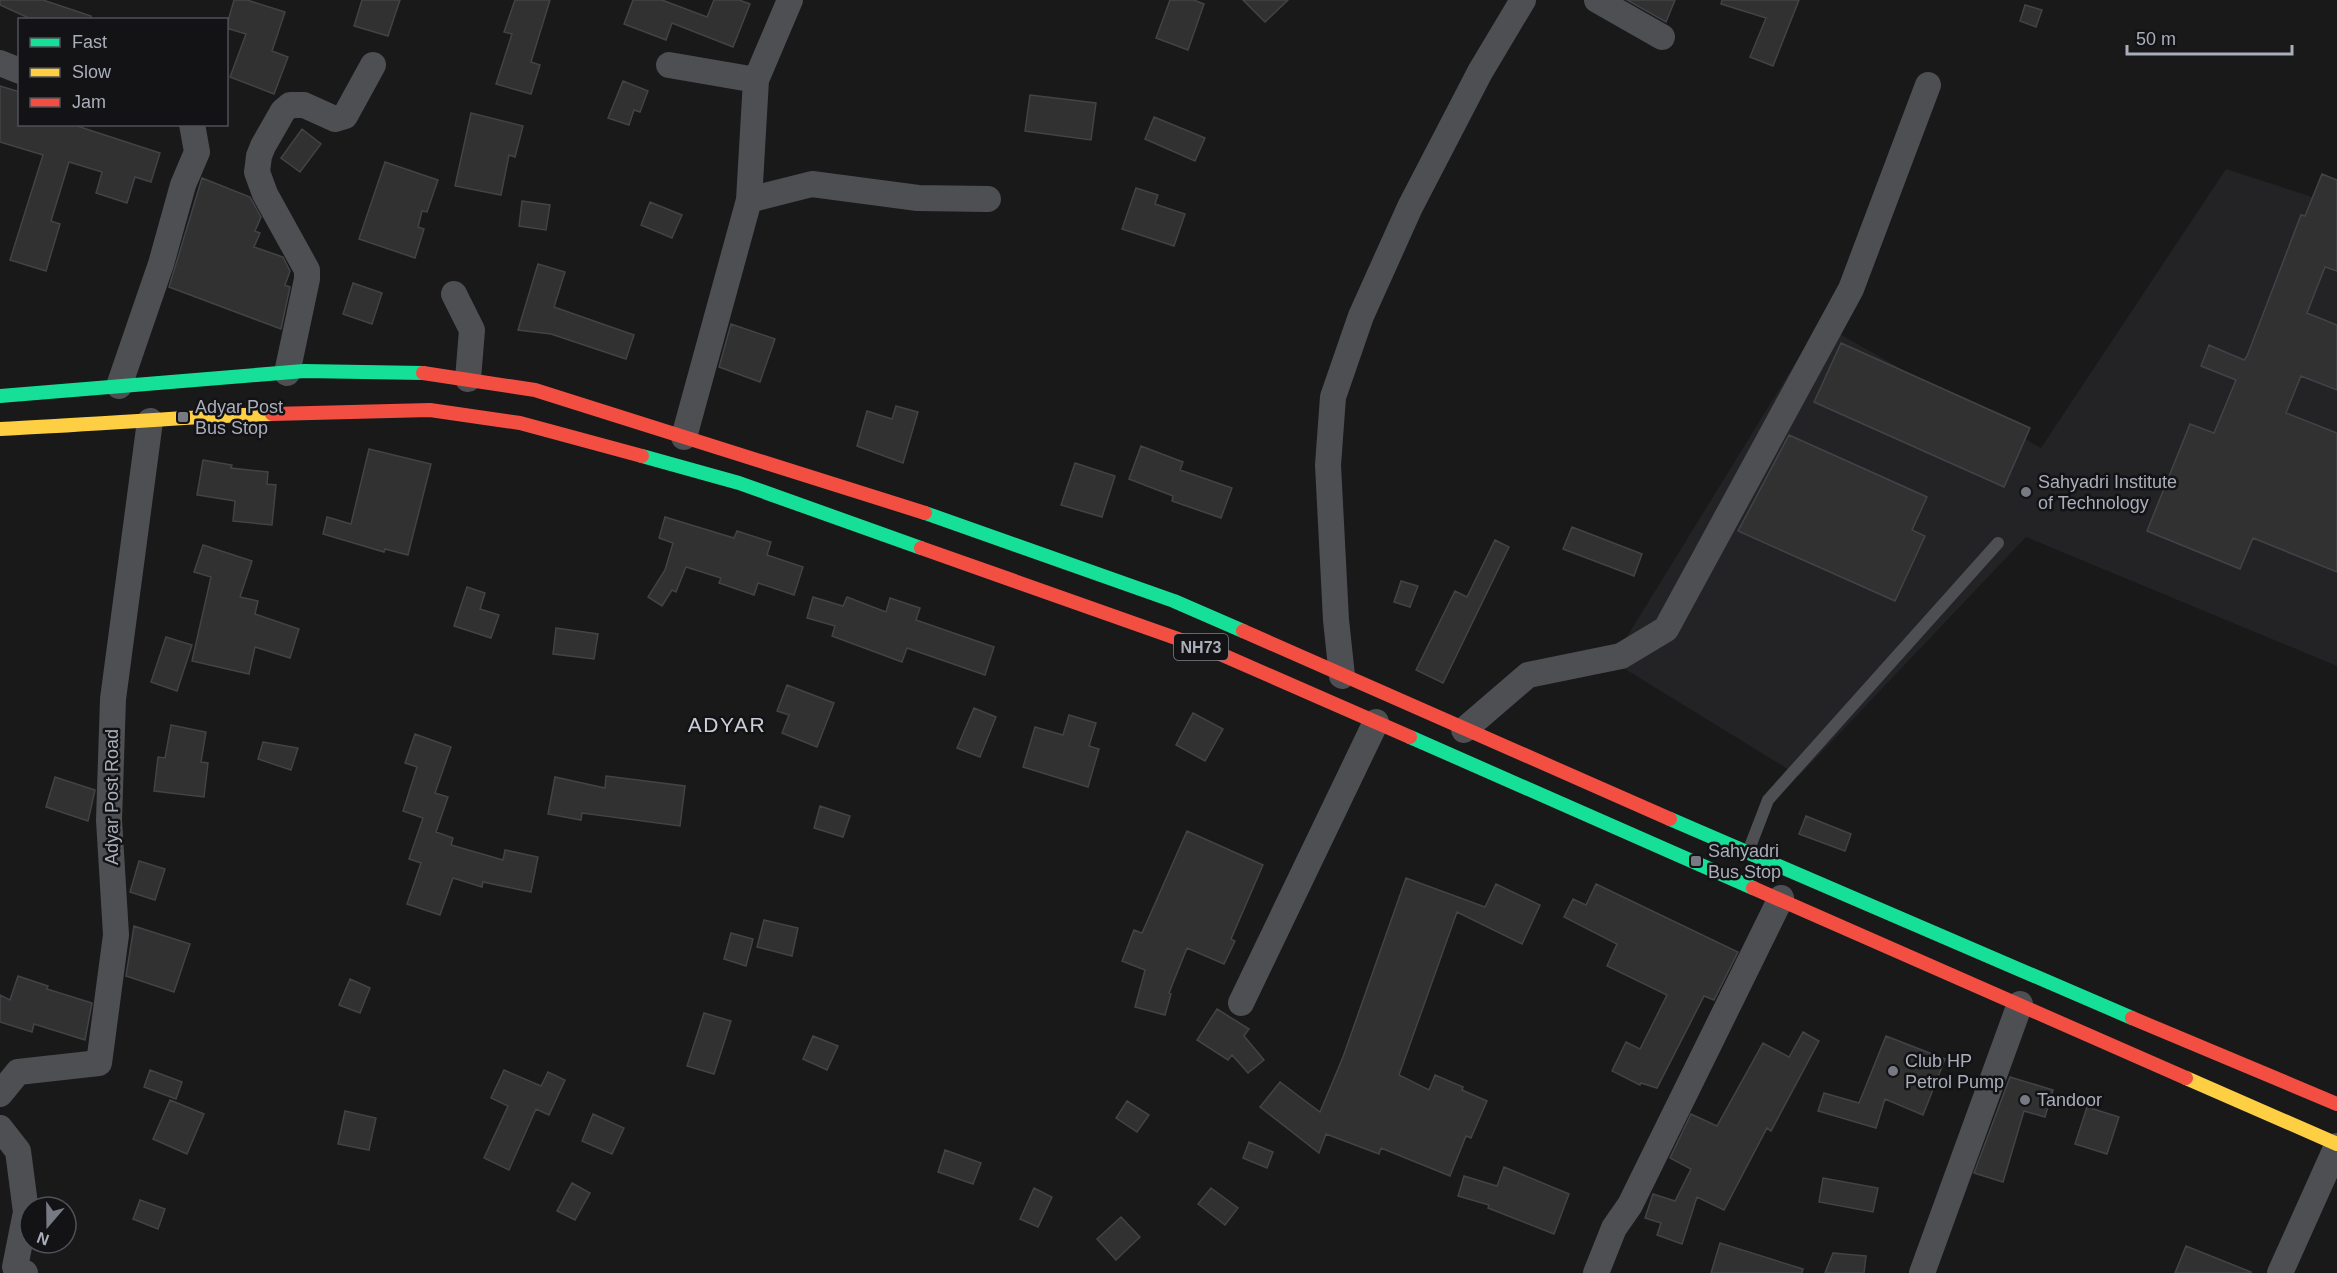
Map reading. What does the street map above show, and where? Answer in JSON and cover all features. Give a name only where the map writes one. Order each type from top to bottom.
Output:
[{"type":"highway","name":"NH73","points":[[0,396],[287,373],[430,373],[535,390],[883,498],[1174,601],[1464,730],[1743,867],[1781,898],[2337,1145]]},
{"type":"highway","name":"NH73","points":[[0,429],[303,412],[430,410],[520,423],[739,483],[1218,653],[1376,722],[2337,1104]]},
{"type":"street","points":[[684,437],[749,200],[756,80],[790,0]]},
{"type":"street","points":[[1342,676],[1336,620],[1328,465],[1333,397],[1361,316],[1410,207],[1479,72],[1524,0]]},
{"type":"street","points":[[1597,0],[1662,37]]},
{"type":"street","points":[[0,63],[18,70]]},
{"type":"street","points":[[287,373],[307,279],[306,270],[265,194],[257,172],[259,156],[283,111],[290,105],[304,105],[335,119],[345,116],[373,65]]},
{"type":"street","points":[[669,65],[756,80]]},
{"type":"street","points":[[1464,730],[1528,675],[1621,656],[1666,629],[1851,289],[1928,85]]},
{"type":"street","points":[[119,386],[161,264],[183,185],[197,152],[192,126]]},
{"type":"street","points":[[749,200],[812,184],[918,198],[988,199]]},
{"type":"street","points":[[454,294],[472,330],[468,379]]},
{"type":"street","name":"Adyar Post Road","points":[[0,1094],[18,1072],[99,1063],[116,935],[109,820],[113,699],[150,421]]},
{"type":"street","points":[[1241,1003],[1376,722]]},
{"type":"street","points":[[1596,1273],[1614,1228],[1630,1205],[1781,898]]},
{"type":"street","points":[[1922,1273],[2020,1004]]},
{"type":"street","points":[[0,1128],[18,1151],[26,1212],[15,1267],[25,1273]]},
{"type":"street","points":[[2280,1273],[2337,1145]]},
{"type":"lane","points":[[1743,867],[1768,800],[1998,543]]},
{"type":"shaded area","name":"Sahyadri Institute of Technology","points":[[2226,169],[2337,205],[2337,666],[2026,537],[1799,776],[1612,661],[1820,323],[2041,448]]},
{"type":"building","points":[[0,0],[43,0],[91,16],[91,18],[29,18],[0,5]]},
{"type":"building","points":[[234,0],[247,0],[285,12],[272,51],[288,57],[274,94],[230,77],[246,34],[228,29]]},
{"type":"building","points":[[362,0],[400,0],[388,36],[354,26]]},
{"type":"building","points":[[515,0],[550,0],[531,62],[540,65],[531,94],[496,84],[512,34],[504,32]]},
{"type":"building","points":[[633,0],[662,0],[707,17],[714,0],[739,0],[750,4],[733,47],[672,23],[666,40],[624,24]]},
{"type":"building","points":[[1170,0],[1194,0],[1204,4],[1188,50],[1156,38]]},
{"type":"building","points":[[1243,0],[1288,0],[1265,22]]},
{"type":"building","points":[[1627,0],[1675,0],[1666,22]]},
{"type":"building","points":[[1722,0],[1799,0],[1773,66],[1750,57],[1766,18],[1721,4]]},
{"type":"building","points":[[2025,5],[2042,10],[2036,27],[2020,21]]},
{"type":"building","points":[[623,81],[648,91],[640,112],[634,110],[629,125],[608,118]]},
{"type":"building","points":[[0,86],[18,91],[18,126],[77,126],[160,153],[151,182],[135,177],[127,203],[96,193],[102,172],[69,162],[51,221],[60,224],[46,271],[10,260],[43,155],[0,142]]},
{"type":"building","points":[[1030,95],[1096,103],[1091,140],[1025,131]]},
{"type":"building","points":[[471,113],[523,126],[515,157],[509,155],[501,195],[455,186]]},
{"type":"building","points":[[1154,117],[1205,138],[1195,161],[1145,139]]},
{"type":"building","points":[[302,129],[321,144],[300,172],[281,158]]},
{"type":"building","points":[[385,162],[438,180],[427,212],[422,211],[418,227],[424,229],[415,258],[359,239]]},
{"type":"building","points":[[2322,174],[2337,180],[2337,271],[2325,267],[2307,313],[2337,325],[2337,390],[2301,376],[2286,413],[2337,433],[2337,572],[2253,538],[2240,569],[2147,531],[2190,424],[2214,433],[2236,380],[2201,366],[2209,345],[2244,360],[2247,356],[2301,215],[2305,216]]},
{"type":"building","points":[[202,178],[250,197],[261,217],[255,231],[260,233],[254,247],[283,257],[290,271],[285,285],[290,287],[281,329],[169,287]]},
{"type":"building","points":[[1136,188],[1158,195],[1155,204],[1185,214],[1174,246],[1122,229]]},
{"type":"building","points":[[522,201],[550,205],[546,230],[519,226]]},
{"type":"building","points":[[650,202],[682,215],[672,238],[641,225]]},
{"type":"building","points":[[538,264],[565,272],[554,307],[634,335],[626,359],[551,334],[518,330]]},
{"type":"building","points":[[353,283],[382,293],[372,324],[343,314]]},
{"type":"building","points":[[731,324],[775,339],[760,382],[719,367]]},
{"type":"building","points":[[1841,343],[2030,428],[2004,487],[1814,402]]},
{"type":"building","points":[[896,406],[918,412],[903,463],[857,446],[867,411],[892,419]]},
{"type":"building","points":[[1789,435],[1927,497],[1912,530],[1925,536],[1895,601],[1738,531]]},
{"type":"building","points":[[1141,446],[1183,462],[1180,470],[1232,488],[1221,518],[1172,501],[1173,496],[1129,479]]},
{"type":"building","points":[[369,449],[431,464],[408,555],[385,549],[384,552],[323,534],[327,517],[351,524]]},
{"type":"building","points":[[203,460],[232,465],[231,468],[268,472],[267,484],[276,485],[272,525],[233,521],[235,501],[197,495]]},
{"type":"building","points":[[1075,463],[1115,476],[1102,517],[1061,505]]},
{"type":"building","points":[[665,517],[734,538],[737,531],[771,542],[767,555],[803,567],[794,595],[758,583],[754,595],[719,583],[721,578],[686,567],[676,592],[672,590],[662,606],[648,597],[665,570],[673,543],[659,538]]},
{"type":"building","points":[[1572,527],[1642,554],[1634,576],[1563,549]]},
{"type":"building","points":[[1495,540],[1509,547],[1443,683],[1416,670],[1455,591],[1467,597]]},
{"type":"building","points":[[203,545],[252,561],[240,597],[258,601],[255,614],[299,629],[290,658],[255,647],[249,674],[192,661],[211,577],[194,572]]},
{"type":"building","points":[[1401,581],[1418,586],[1410,607],[1394,602]]},
{"type":"building","points":[[467,587],[485,593],[480,609],[499,615],[491,638],[454,626]]},
{"type":"building","points":[[813,597],[843,606],[847,597],[886,612],[890,598],[920,608],[916,620],[994,647],[985,675],[907,648],[902,662],[832,636],[835,626],[807,618]]},
{"type":"building","points":[[556,628],[598,634],[594,659],[553,654]]},
{"type":"building","points":[[166,637],[192,645],[177,691],[151,682]]},
{"type":"building","points":[[787,685],[834,703],[817,747],[782,733],[789,715],[777,711]]},
{"type":"building","points":[[974,708],[996,717],[980,757],[957,748]]},
{"type":"building","points":[[1193,713],[1223,729],[1205,761],[1176,745]]},
{"type":"building","points":[[1069,715],[1096,723],[1089,746],[1099,749],[1088,787],[1023,767],[1035,727],[1063,735]]},
{"type":"building","points":[[171,725],[206,732],[201,762],[208,763],[204,797],[154,791],[158,757],[165,758]]},
{"type":"building","points":[[415,734],[451,747],[435,793],[448,797],[436,832],[453,838],[451,845],[503,860],[505,850],[538,857],[531,892],[483,882],[482,887],[453,878],[440,915],[407,904],[421,863],[409,859],[423,818],[403,811],[417,767],[405,763]]},
{"type":"building","points":[[263,742],[298,748],[291,770],[258,759]]},
{"type":"building","points":[[606,776],[685,786],[680,826],[582,813],[581,820],[548,814],[555,777],[605,788]]},
{"type":"building","points":[[55,777],[95,790],[88,821],[46,807]]},
{"type":"building","points":[[820,806],[850,816],[843,837],[814,828]]},
{"type":"building","points":[[1806,816],[1851,834],[1845,851],[1799,834]]},
{"type":"building","points":[[1187,831],[1263,865],[1231,939],[1235,941],[1224,964],[1187,948],[1169,993],[1171,994],[1165,1015],[1135,1007],[1145,970],[1122,961],[1134,930],[1142,933]]},
{"type":"building","points":[[139,861],[165,869],[155,900],[130,892]]},
{"type":"building","points":[[1406,878],[1485,907],[1496,884],[1540,905],[1522,944],[1457,912],[1399,1075],[1429,1090],[1435,1075],[1487,1101],[1471,1138],[1466,1136],[1450,1176],[1381,1148],[1379,1154],[1326,1134],[1319,1153],[1260,1107],[1280,1082],[1320,1112],[1343,1057]]},
{"type":"building","points":[[1596,884],[1738,952],[1714,1000],[1704,996],[1657,1088],[1641,1083],[1640,1085],[1612,1071],[1626,1042],[1640,1049],[1667,995],[1607,966],[1617,944],[1564,917],[1573,899],[1586,905]]},
{"type":"building","points":[[764,920],[798,928],[792,956],[757,947]]},
{"type":"building","points":[[134,926],[190,944],[174,992],[126,976]]},
{"type":"building","points":[[731,933],[753,939],[746,966],[724,959]]},
{"type":"building","points":[[18,976],[48,986],[47,989],[92,1003],[85,1040],[34,1024],[32,1032],[0,1022],[0,995],[10,1000]]},
{"type":"building","points":[[350,979],[370,988],[360,1013],[339,1005]]},
{"type":"building","points":[[1217,1009],[1249,1029],[1244,1036],[1264,1060],[1248,1073],[1232,1055],[1228,1060],[1197,1040]]},
{"type":"building","points":[[704,1013],[731,1021],[714,1074],[687,1066]]},
{"type":"building","points":[[1803,1032],[1819,1041],[1771,1131],[1767,1128],[1724,1210],[1697,1197],[1682,1244],[1657,1235],[1661,1223],[1645,1218],[1653,1194],[1675,1201],[1691,1169],[1670,1158],[1691,1114],[1717,1126],[1763,1043],[1789,1057]]},
{"type":"building","points":[[813,1036],[838,1046],[827,1070],[803,1059]]},
{"type":"building","points":[[1886,1036],[1945,1059],[1923,1115],[1885,1099],[1876,1128],[1818,1111],[1824,1093],[1859,1103]]},
{"type":"building","points":[[150,1070],[182,1082],[176,1099],[144,1087]]},
{"type":"building","points":[[504,1070],[541,1086],[548,1072],[565,1080],[549,1115],[536,1109],[509,1170],[484,1158],[508,1106],[491,1098]]},
{"type":"building","name":"Tandoor","points":[[2010,1077],[2053,1090],[2045,1117],[2024,1111],[2003,1182],[1974,1173]]},
{"type":"building","points":[[170,1100],[204,1114],[187,1154],[153,1139]]},
{"type":"building","points":[[1127,1101],[1149,1115],[1137,1132],[1116,1118]]},
{"type":"building","points":[[2087,1107],[2119,1117],[2107,1154],[2075,1144]]},
{"type":"building","points":[[345,1111],[376,1118],[369,1150],[338,1144]]},
{"type":"building","points":[[593,1114],[624,1128],[612,1154],[582,1141]]},
{"type":"building","points":[[1249,1142],[1273,1152],[1267,1168],[1243,1158]]},
{"type":"building","points":[[945,1150],[981,1163],[973,1184],[938,1172]]},
{"type":"building","points":[[1504,1167],[1569,1194],[1554,1234],[1488,1208],[1489,1205],[1458,1196],[1464,1176],[1497,1186]]},
{"type":"building","points":[[1823,1178],[1878,1188],[1873,1212],[1819,1202]]},
{"type":"building","points":[[572,1183],[590,1193],[575,1220],[557,1211]]},
{"type":"building","points":[[1034,1188],[1052,1197],[1038,1227],[1020,1219]]},
{"type":"building","points":[[1211,1188],[1238,1208],[1225,1225],[1198,1204]]},
{"type":"building","points":[[140,1200],[165,1209],[158,1229],[133,1219]]},
{"type":"building","points":[[1121,1217],[1140,1237],[1116,1260],[1097,1239]]},
{"type":"building","points":[[1720,1243],[1803,1269],[1802,1273],[1711,1273]]},
{"type":"building","points":[[2186,1246],[2251,1272],[2251,1273],[2175,1273]]},
{"type":"building","points":[[1833,1253],[1866,1256],[1864,1273],[1825,1273]]},
{"type":"traffic: fast","points":[[0,396],[304,371],[423,373]]},
{"type":"traffic: fast","points":[[642,456],[739,483],[921,548]]},
{"type":"traffic: fast","points":[[925,513],[1174,601],[1243,631]]},
{"type":"traffic: fast","points":[[1410,737],[1753,888]]},
{"type":"traffic: fast","points":[[1670,819],[2132,1018]]},
{"type":"traffic: slow","points":[[0,429],[272,414]]},
{"type":"traffic: slow","points":[[2186,1078],[2337,1144]]},
{"type":"traffic: jam","points":[[423,373],[535,390],[925,513]]},
{"type":"traffic: jam","points":[[272,414],[430,410],[520,423],[642,456]]},
{"type":"traffic: jam","points":[[921,548],[1218,653],[1410,737]]},
{"type":"traffic: jam","points":[[1243,631],[1670,819]]},
{"type":"traffic: jam","points":[[1753,888],[2186,1078]]},
{"type":"traffic: jam","points":[[2132,1018],[2337,1104]]},
{"type":"place","name":"Adyar Post Bus Stop","points":[[183,417]]},
{"type":"place","name":"Sahyadri Institute of Technology","points":[[2026,492]]},
{"type":"place","name":"Sahyadri Bus Stop","points":[[1696,861]]},
{"type":"place","name":"Club HP Petrol Pump","points":[[1893,1071]]},
{"type":"place","name":"Tandoor","points":[[2025,1100]]},
{"type":"district","name":"ADYAR","points":[[727,725]]}]
